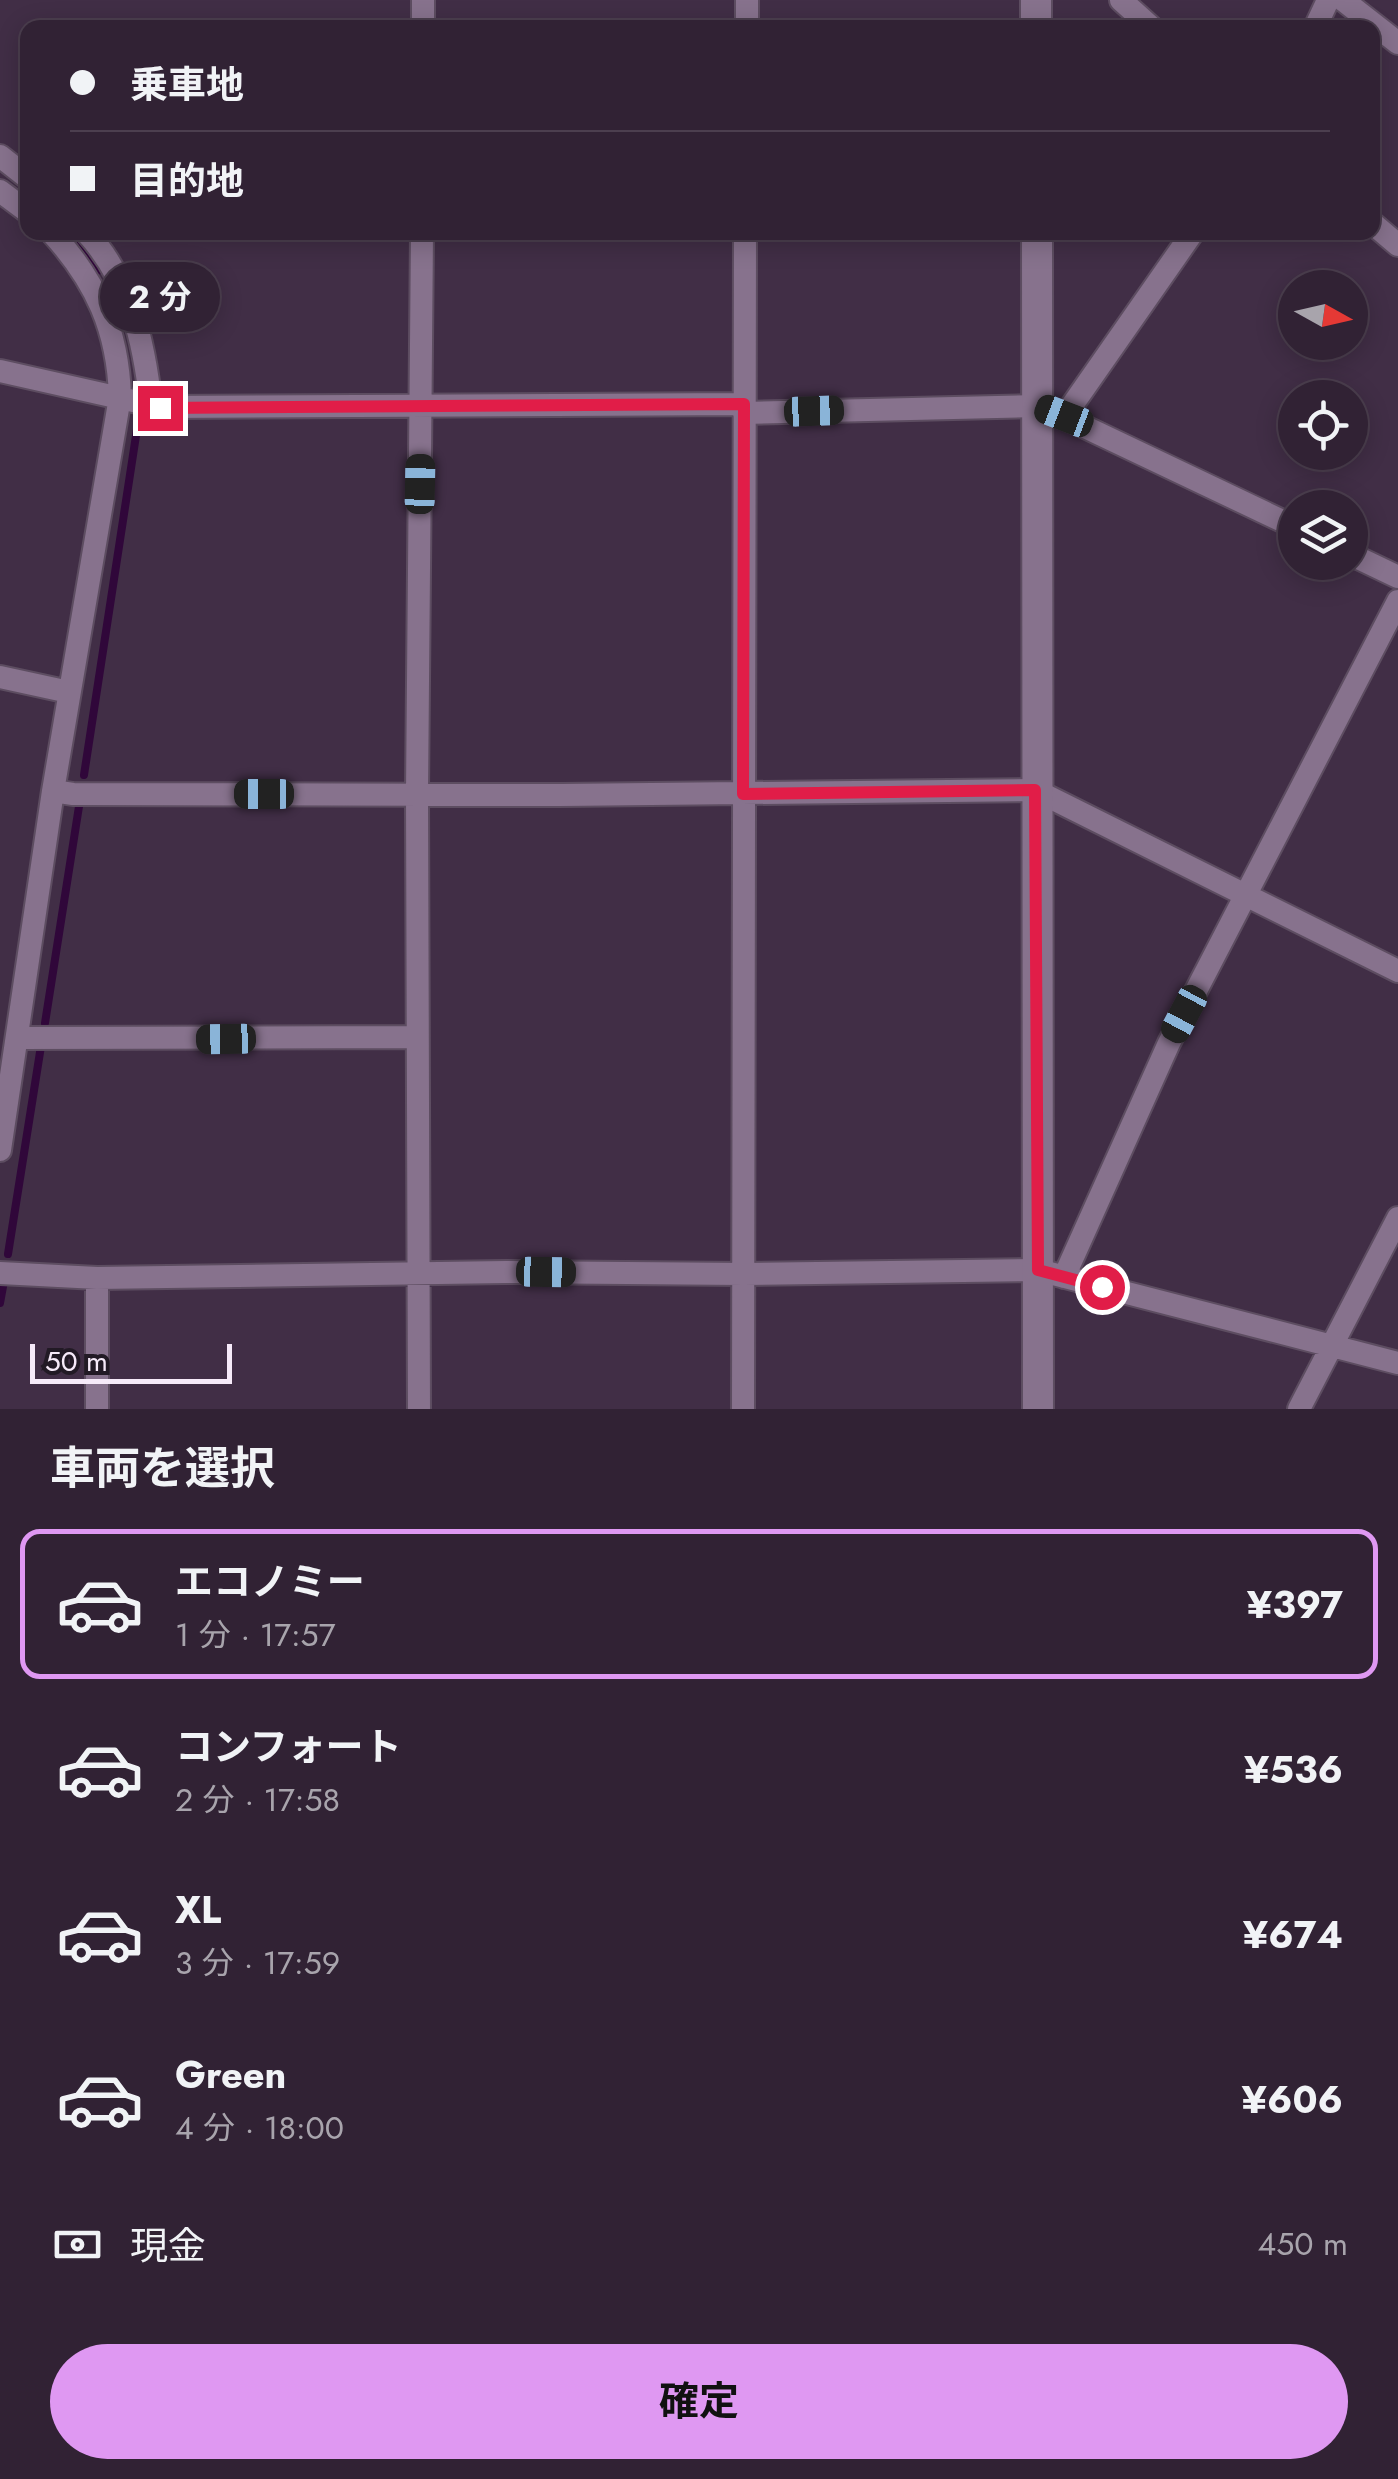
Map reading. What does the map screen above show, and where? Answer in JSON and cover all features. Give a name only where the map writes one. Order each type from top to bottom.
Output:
[{"type":"street","points":[[1121,0],[1143,20]]},
{"type":"street","points":[[1343,0],[1369,20]]},
{"type":"street","points":[[0,156],[20,172]]},
{"type":"street","points":[[0,190],[20,206]]},
{"type":"street","points":[[1,1137],[53,791],[120,397],[109,328],[94,286],[57,240]]},
{"type":"street","points":[[92,240],[122,281],[145,354],[151,405]]},
{"type":"street","points":[[419,1409],[417,794],[422,240]]},
{"type":"street","points":[[743,1409],[746,240]]},
{"type":"street","points":[[1038,240],[1051,411],[1035,790],[1051,1274],[1038,1409]]},
{"type":"street","points":[[1051,411],[1187,240]]},
{"type":"street","points":[[0,371],[151,405],[1051,411],[1278,519]]},
{"type":"street","points":[[1368,562],[1398,576]]},
{"type":"street","points":[[1051,1274],[1398,601]]},
{"type":"street","points":[[0,677],[69,692]]},
{"type":"street","points":[[53,791],[743,794],[1035,790],[1398,971]]},
{"type":"street","points":[[17,1038],[417,1037]]},
{"type":"street","points":[[1300,1409],[1398,1218]]},
{"type":"street","points":[[0,1272],[96,1278],[506,1272],[1051,1274],[1398,1363]]},
{"type":"street","points":[[96,1278],[97,1409]]},
{"type":"waterway","points":[[80,240],[100,270]]},
{"type":"waterway","points":[[84,775],[139,416]]},
{"type":"waterway","points":[[45,1023],[80,800]]},
{"type":"waterway","points":[[8,1254],[41,1046]]},
{"type":"waterway","points":[[0,1303],[4,1281]]},
{"type":"route","points":[[160,408],[744,404],[743,794],[1035,790],[1038,1270],[1102,1287]]}]
